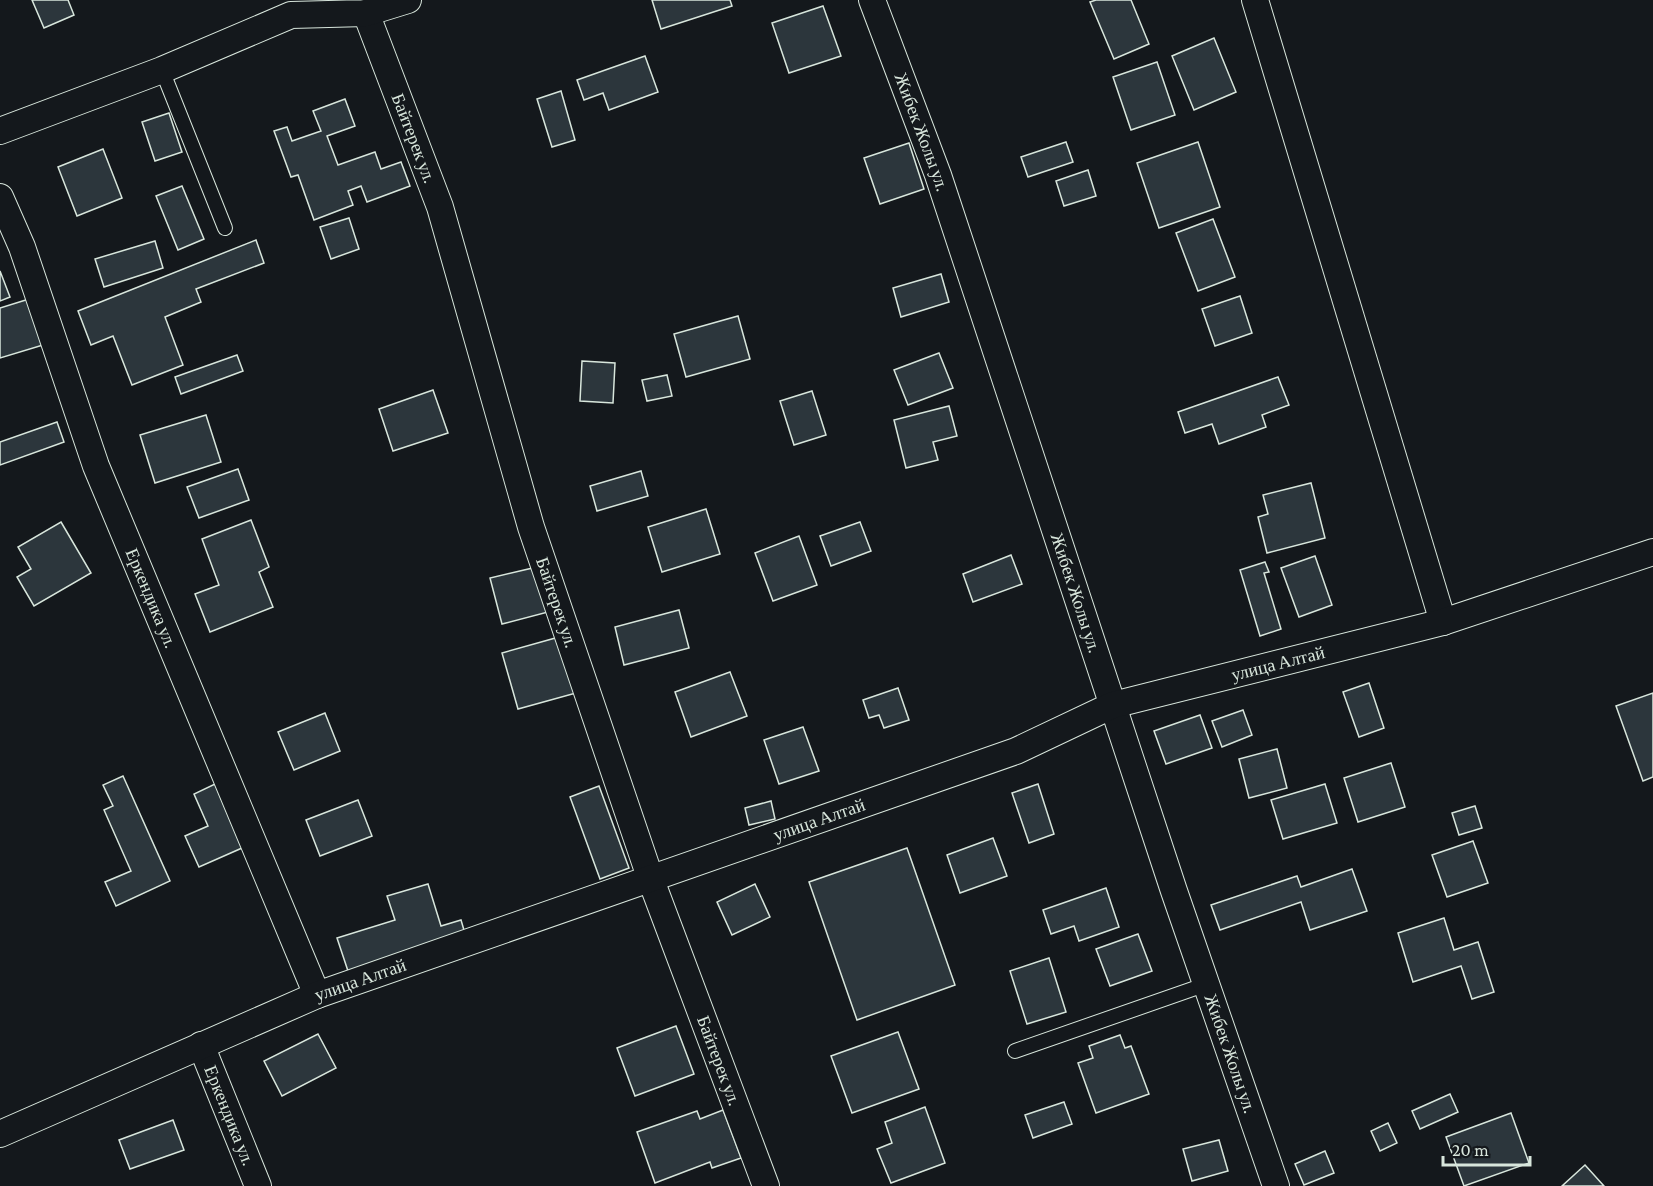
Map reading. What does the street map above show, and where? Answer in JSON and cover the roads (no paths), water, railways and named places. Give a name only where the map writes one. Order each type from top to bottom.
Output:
[{"type":"street","points":[[0,131],[162,70],[287,8],[366,14],[408,0]]},
{"type":"street","name":"Жибек Жолы ул.","points":[[872,0],[938,175],[1113,705],[1276,1186]]},
{"type":"street","points":[[1255,0],[1443,622]]},
{"type":"street","name":"Байтерек ул.","points":[[366,14],[440,207],[531,527],[651,880],[766,1186]]},
{"type":"street","name":"Еркендика ул.","points":[[0,197],[22,247],[96,466],[317,995]]},
{"type":"street","name":"улица Алтай","points":[[0,1134],[317,995],[1016,751],[1113,705],[1443,622],[1653,552]]},
{"type":"street","name":"Еркендика ул.","points":[[201,1045],[258,1186]]},
{"type":"lane","points":[[162,70],[225,228]]},
{"type":"lane","points":[[1015,1051],[1207,984]]}]
